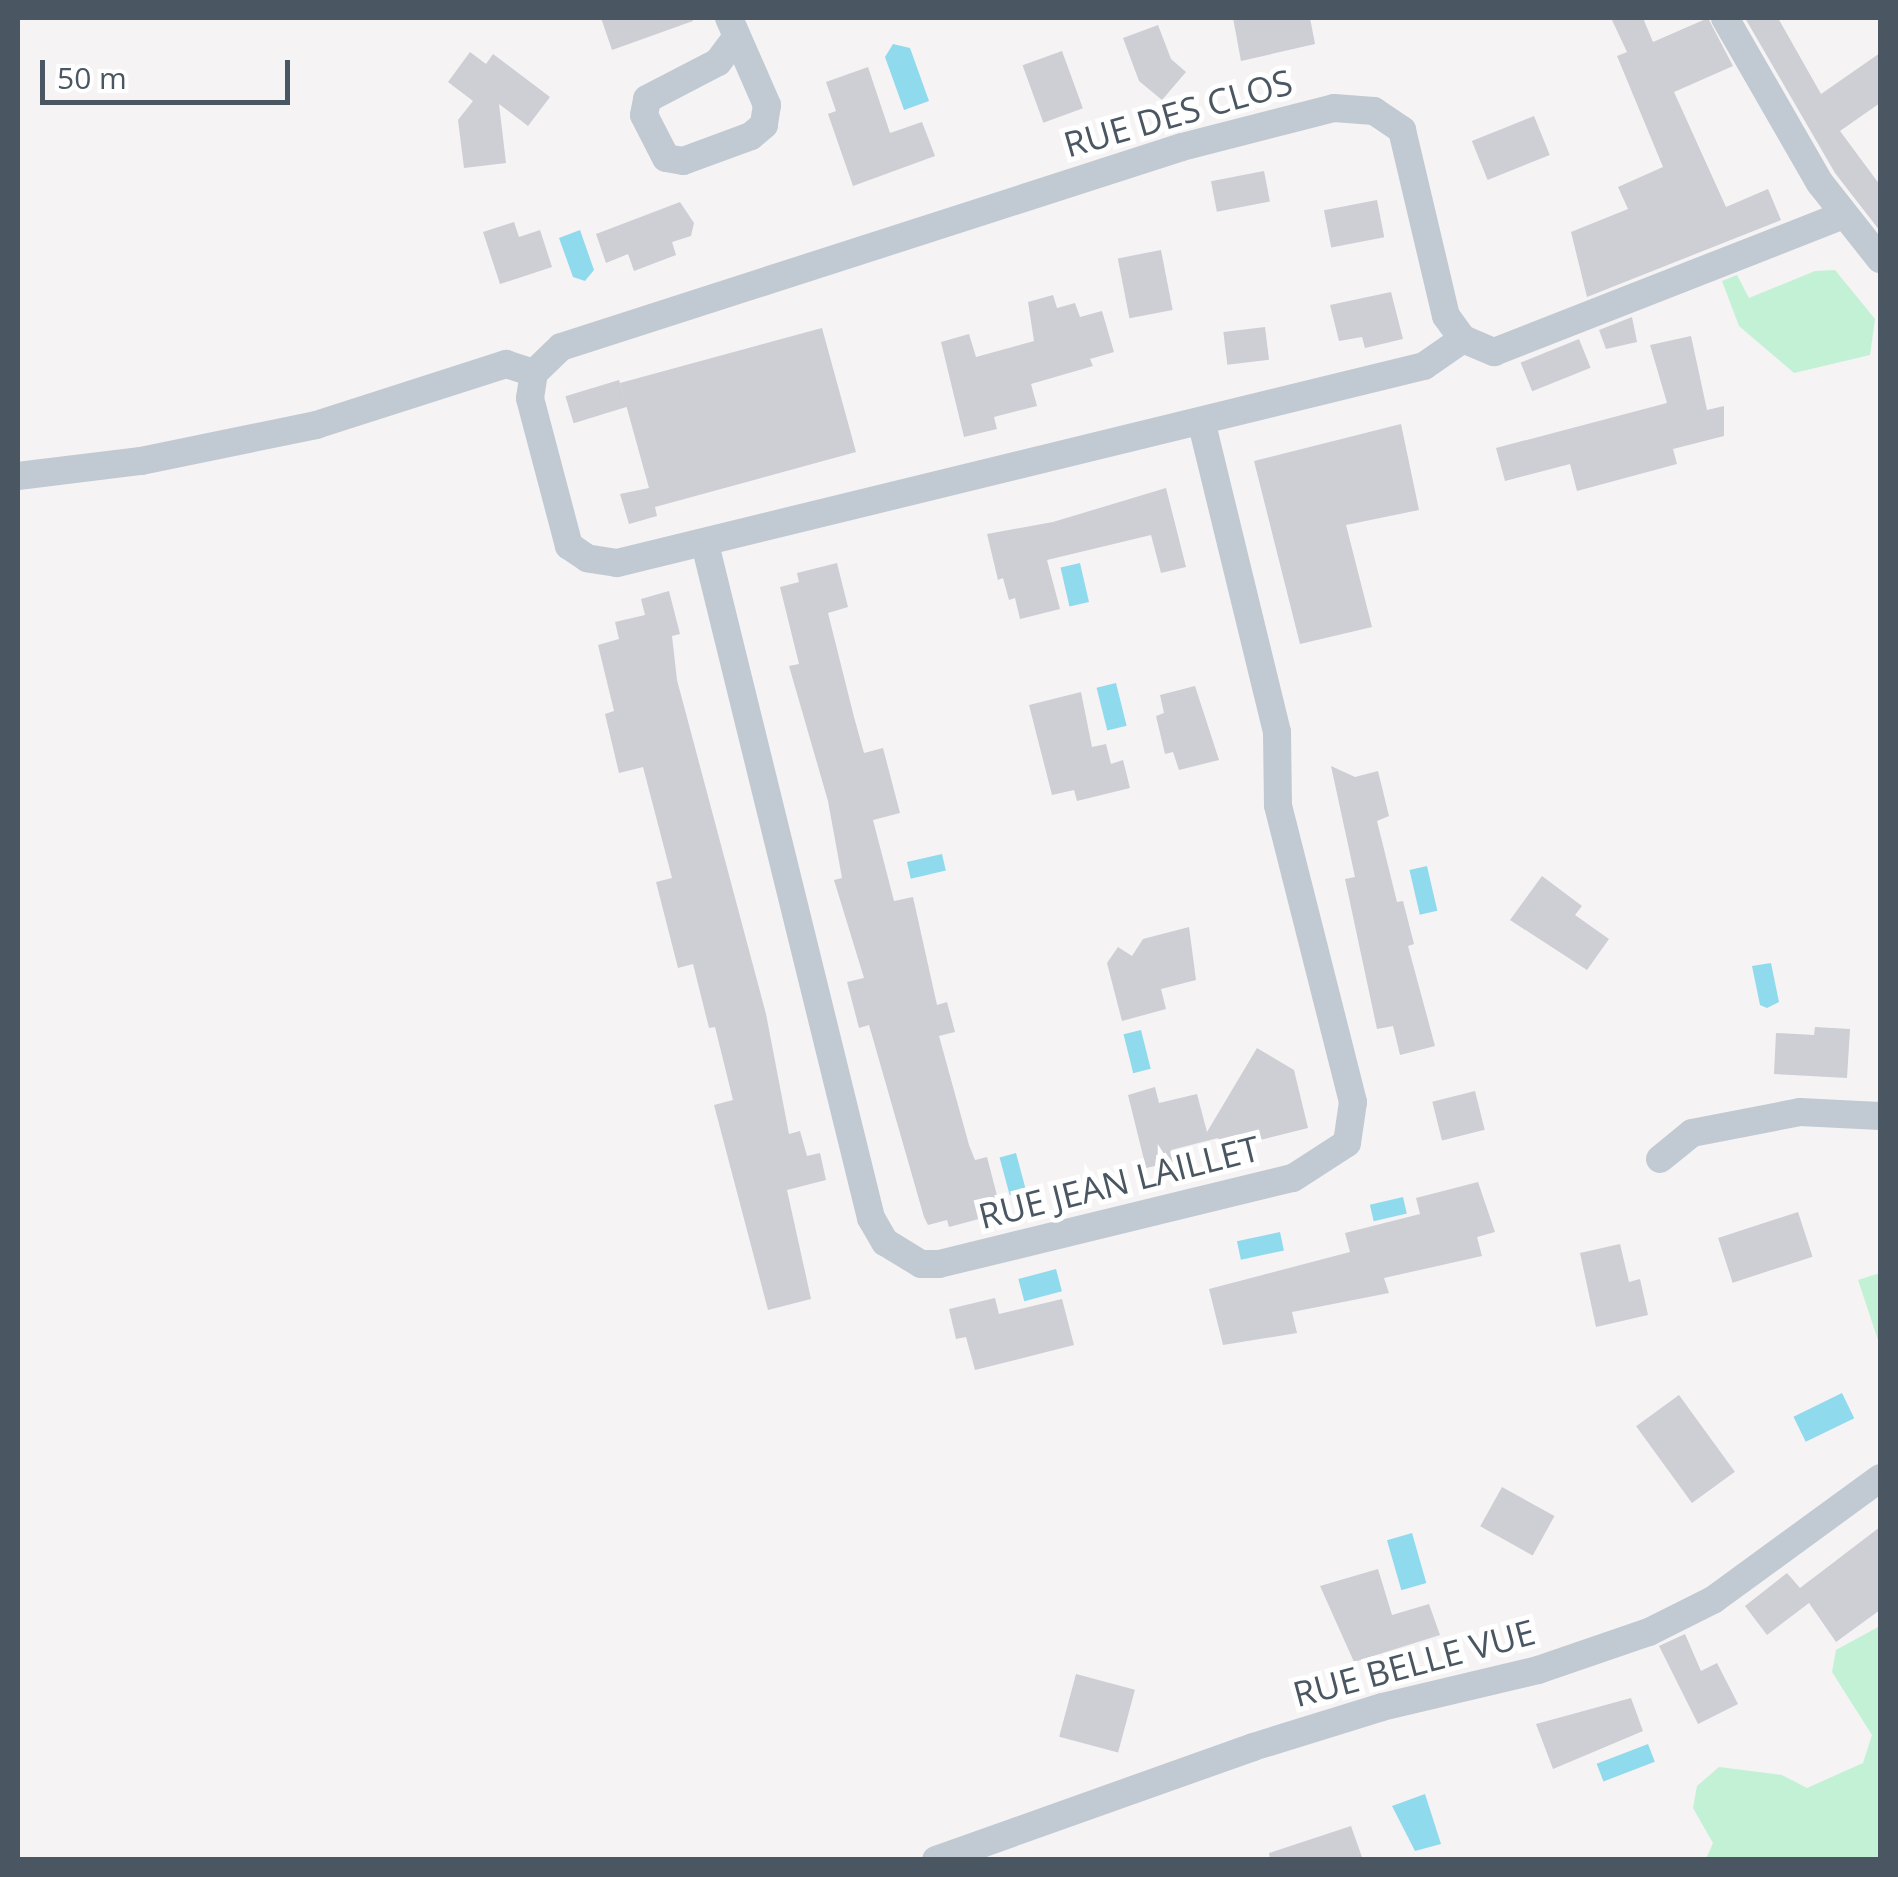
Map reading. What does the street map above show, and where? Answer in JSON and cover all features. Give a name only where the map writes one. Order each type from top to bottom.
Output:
[{"type":"street","points":[[1725,18],[1844,215],[1880,259]]},
{"type":"street","points":[[733,28],[766,106],[764,125],[752,136],[683,160],[666,158],[644,115],[647,99],[718,62],[733,28]]},
{"type":"street","name":"RUE DES CLOS","points":[[534,373],[561,347],[823,260],[1182,147],[1355,106],[1390,119],[1410,147],[1446,316],[1463,339]]},
{"type":"street","points":[[18,476],[140,462],[316,424],[506,364],[534,373],[530,398],[569,546],[587,558],[617,564],[1424,366],[1463,339],[1494,352],[1508,350],[1844,215]]},
{"type":"street","name":"RUE JEAN LAILLET","points":[[705,544],[871,1218],[885,1242],[922,1264],[940,1264],[1293,1178],[1347,1143],[1353,1102],[1278,804],[1277,732],[1202,421]]},
{"type":"street","points":[[1660,1159],[1692,1133],[1800,1112],[1880,1116]]},
{"type":"street","name":"RUE BELLE VUE","points":[[936,1860],[1254,1747],[1382,1706],[1538,1670],[1649,1632],[1713,1600],[1880,1478]]},
{"type":"green space","points":[[1835,270],[1875,319],[1870,355],[1794,373],[1739,326],[1722,281],[1737,275],[1749,298],[1815,271]]},
{"type":"green space","points":[[1880,1273],[1880,1346],[1858,1280]]},
{"type":"green space","points":[[1880,1626],[1880,1859],[1706,1859],[1713,1843],[1693,1808],[1697,1786],[1719,1767],[1782,1775],[1807,1788],[1863,1763],[1872,1735],[1832,1672],[1836,1650]]},
{"type":"water","points":[[893,44],[910,48],[929,101],[904,110],[885,57]]},
{"type":"water","points":[[580,230],[594,270],[585,281],[573,277],[559,238]]},
{"type":"water","points":[[1080,563],[1089,602],[1070,606],[1061,567]]},
{"type":"water","points":[[1116,683],[1127,726],[1107,731],[1097,688]]},
{"type":"water","points":[[942,854],[946,871],[911,879],[907,862]]},
{"type":"water","points":[[1427,866],[1437,911],[1420,915],[1409,870]]},
{"type":"water","points":[[1771,963],[1779,1002],[1767,1008],[1760,1005],[1752,966]]},
{"type":"water","points":[[1141,1030],[1151,1069],[1133,1073],[1124,1034]]},
{"type":"water","points":[[1016,1153],[1026,1191],[1010,1195],[1000,1157]]},
{"type":"water","points":[[1403,1197],[1407,1214],[1374,1221],[1370,1205]]},
{"type":"water","points":[[1280,1232],[1284,1251],[1241,1260],[1237,1241]]},
{"type":"water","points":[[1056,1269],[1062,1291],[1024,1301],[1018,1279]]},
{"type":"water","points":[[1842,1393],[1854,1418],[1806,1442],[1793,1417]]},
{"type":"water","points":[[1412,1533],[1426,1583],[1401,1590],[1387,1540]]},
{"type":"water","points":[[1648,1744],[1655,1762],[1603,1781],[1597,1764]]},
{"type":"water","points":[[1425,1794],[1441,1844],[1415,1851],[1392,1806]]},
{"type":"building","points":[[601,18],[692,18],[693,21],[612,50]]},
{"type":"building","points":[[1233,18],[1310,18],[1315,44],[1241,61]]},
{"type":"building","points":[[1611,18],[1643,18],[1653,42],[1708,18],[1733,66],[1674,92],[1726,207],[1768,189],[1781,220],[1587,297],[1571,232],[1628,209],[1618,187],[1663,167],[1617,56],[1627,52]]},
{"type":"building","points":[[1745,18],[1778,18],[1821,94],[1880,53],[1880,103],[1840,131],[1880,185],[1880,231],[1835,173]]},
{"type":"building","points":[[1158,25],[1171,59],[1186,72],[1162,100],[1139,81],[1123,38]]},
{"type":"building","points":[[1062,51],[1083,108],[1043,123],[1023,65]]},
{"type":"building","points":[[470,52],[486,64],[493,54],[550,97],[528,126],[499,104],[506,163],[464,168],[458,120],[473,101],[448,82]]},
{"type":"building","points":[[868,67],[890,133],[922,122],[935,156],[853,186],[828,114],[836,111],[826,82]]},
{"type":"building","points":[[1534,116],[1550,155],[1488,180],[1472,141]]},
{"type":"building","points":[[1264,171],[1270,201],[1217,212],[1211,181]]},
{"type":"building","points":[[1377,200],[1384,237],[1331,248],[1324,210]]},
{"type":"building","points":[[680,202],[694,223],[691,236],[672,242],[676,255],[634,271],[628,254],[606,263],[596,234]]},
{"type":"building","points":[[514,222],[519,237],[540,230],[552,267],[500,284],[483,232]]},
{"type":"building","points":[[1161,250],[1173,310],[1129,318],[1118,258]]},
{"type":"building","points":[[1391,292],[1403,339],[1365,348],[1362,337],[1339,341],[1330,305]]},
{"type":"building","points":[[1053,295],[1057,308],[1075,303],[1080,317],[1102,311],[1114,352],[1090,359],[1093,366],[1031,384],[1037,406],[994,417],[997,429],[964,437],[941,342],[969,334],[976,357],[1034,341],[1028,302]]},
{"type":"building","points":[[1632,317],[1637,342],[1606,349],[1599,330]]},
{"type":"building","points":[[1265,327],[1269,360],[1227,365],[1223,332]]},
{"type":"building","points":[[822,328],[856,452],[655,507],[657,516],[629,524],[620,494],[649,488],[620,383]]},
{"type":"building","points":[[1691,336],[1707,410],[1724,406],[1724,436],[1673,449],[1677,464],[1577,491],[1570,464],[1505,481],[1496,448],[1667,403],[1650,345]]},
{"type":"building","points":[[1579,339],[1591,368],[1532,391],[1521,363]]},
{"type":"building","points":[[619,380],[627,407],[574,423],[565,396]]},
{"type":"building","points":[[1401,424],[1419,510],[1346,525],[1372,627],[1300,644],[1254,461]]},
{"type":"building","points":[[1166,488],[1186,567],[1161,573],[1151,535],[1047,560],[1060,609],[1020,619],[1015,598],[1009,600],[1003,578],[998,580],[987,534],[1053,522]]},
{"type":"building","points":[[837,563],[848,607],[828,613],[854,717],[864,753],[883,748],[900,813],[873,820],[894,901],[913,897],[937,1005],[947,1002],[955,1032],[939,1036],[969,1145],[975,1160],[987,1157],[999,1203],[987,1206],[990,1216],[949,1227],[947,1220],[928,1225],[924,1217],[869,1025],[859,1028],[847,982],[864,978],[834,880],[842,878],[828,801],[789,666],[799,664],[780,587],[799,582],[797,573]]},
{"type":"building","points":[[669,591],[680,634],[672,636],[677,680],[766,1014],[789,1134],[800,1131],[807,1156],[820,1153],[826,1180],[787,1190],[811,1299],[768,1310],[714,1105],[733,1100],[715,1027],[709,1028],[693,964],[678,968],[656,882],[672,878],[643,767],[619,773],[605,714],[614,711],[598,645],[619,639],[615,622],[645,615],[641,599]]},
{"type":"building","points":[[1195,686],[1219,760],[1179,770],[1173,752],[1165,754],[1156,716],[1164,713],[1160,695]]},
{"type":"building","points":[[1081,692],[1092,747],[1106,744],[1111,764],[1123,760],[1130,788],[1077,801],[1074,790],[1052,795],[1029,705]]},
{"type":"building","points":[[1331,766],[1355,777],[1378,771],[1389,816],[1377,821],[1397,902],[1403,901],[1414,944],[1408,946],[1435,1046],[1400,1055],[1393,1026],[1377,1029],[1345,879],[1355,877]]},
{"type":"building","points":[[1542,876],[1582,906],[1575,915],[1609,939],[1587,970],[1510,920]]},
{"type":"building","points":[[1189,927],[1196,980],[1161,989],[1166,1009],[1122,1021],[1107,963],[1118,947],[1132,956],[1143,939]]},
{"type":"building","points":[[1815,1027],[1850,1029],[1847,1078],[1774,1074],[1776,1033],[1814,1035]]},
{"type":"building","points":[[1257,1048],[1294,1070],[1308,1128],[1221,1150],[1218,1138],[1171,1150],[1173,1162],[1146,1168],[1128,1095],[1155,1087],[1159,1103],[1197,1094],[1207,1132]]},
{"type":"building","points":[[1475,1091],[1485,1130],[1442,1140],[1432,1102]]},
{"type":"building","points":[[1478,1182],[1495,1232],[1477,1237],[1482,1256],[1384,1278],[1389,1293],[1292,1312],[1297,1333],[1223,1345],[1209,1289],[1350,1252],[1345,1233],[1420,1214],[1416,1198]]},
{"type":"building","points":[[1798,1212],[1813,1257],[1733,1283],[1718,1238]]},
{"type":"building","points":[[1620,1244],[1629,1282],[1640,1279],[1648,1315],[1596,1327],[1580,1253]]},
{"type":"building","points":[[995,1298],[999,1314],[1062,1299],[1074,1345],[975,1370],[966,1337],[956,1339],[949,1309]]},
{"type":"building","points":[[1679,1395],[1735,1472],[1692,1503],[1636,1426]]},
{"type":"building","points":[[1502,1487],[1554,1516],[1533,1555],[1480,1526]]},
{"type":"building","points":[[1880,1527],[1880,1610],[1836,1642],[1809,1603],[1767,1635],[1745,1606],[1787,1573],[1800,1588]]},
{"type":"building","points":[[1378,1569],[1392,1615],[1429,1604],[1440,1635],[1354,1662],[1320,1586]]},
{"type":"building","points":[[1685,1634],[1701,1671],[1717,1663],[1738,1704],[1698,1724],[1659,1646]]},
{"type":"building","points":[[1076,1674],[1135,1690],[1118,1753],[1059,1737]]},
{"type":"building","points":[[1631,1698],[1643,1731],[1553,1769],[1536,1724]]},
{"type":"building","points":[[1351,1826],[1363,1860],[1270,1860],[1269,1853]]}]
